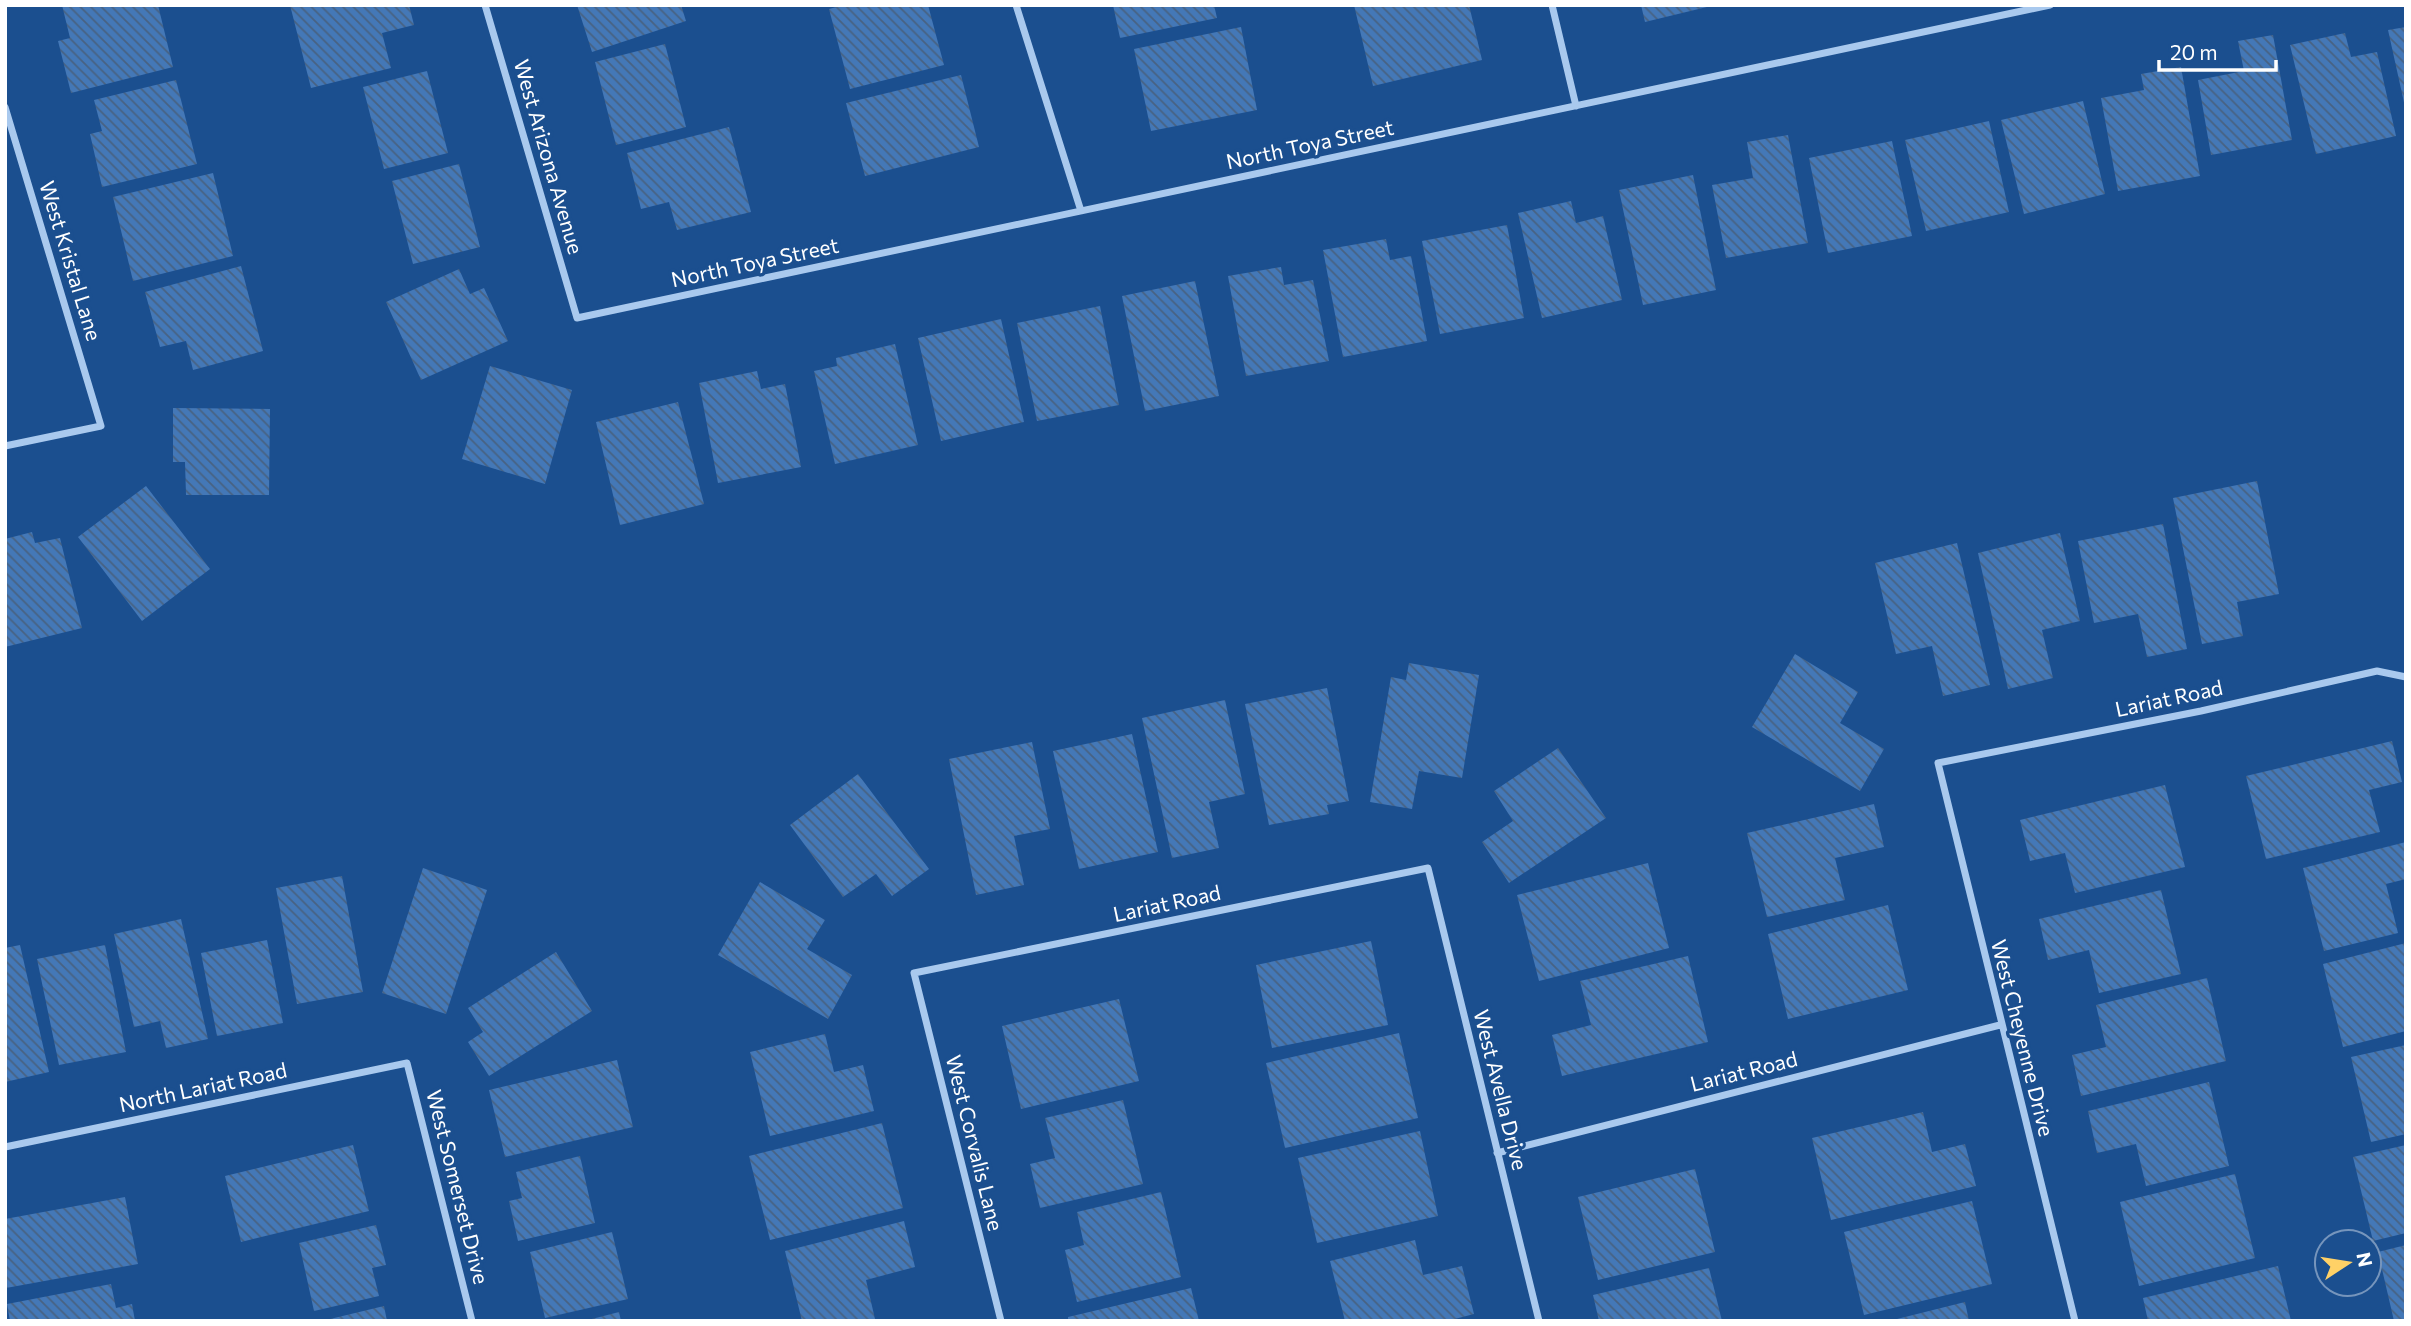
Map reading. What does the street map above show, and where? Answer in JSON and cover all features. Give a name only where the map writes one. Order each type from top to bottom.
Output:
[{"type":"street","name":"West Arizona Avenue","points":[[485,5],[577,318]]},
{"type":"street","points":[[1016,5],[1081,211]]},
{"type":"street","points":[[1552,5],[1576,106]]},
{"type":"street","name":"North Toya Street","points":[[577,318],[2050,5]]},
{"type":"street","name":"West Kristal Lane","points":[[5,107],[101,426],[5,446]]},
{"type":"street","name":"Lariat Road","points":[[1938,763],[2200,711],[2377,671],[2406,677]]},
{"type":"street","name":"West Cheyenne Drive","points":[[1938,763],[2075,1321]]},
{"type":"street","name":"Lariat Road","points":[[914,973],[1428,868]]},
{"type":"street","name":"West Avella Drive","points":[[1428,868],[1539,1321]]},
{"type":"street","name":"West Corvalis Lane","points":[[914,973],[1001,1321]]},
{"type":"street","name":"Lariat Road","points":[[1497,1153],[2000,1024]]},
{"type":"street","name":"North Lariat Road","points":[[5,1147],[407,1063]]},
{"type":"street","name":"West Somerset Drive","points":[[407,1063],[472,1321]]},
{"type":"building","points":[[62,5],[158,5],[173,67],[71,93],[58,41],[70,38]]},
{"type":"building","points":[[290,5],[409,5],[414,25],[382,33],[391,68],[311,88]]},
{"type":"building","points":[[577,5],[681,5],[686,21],[592,52]]},
{"type":"building","points":[[844,5],[928,5],[944,65],[850,89],[829,9]]},
{"type":"building","points":[[1113,5],[1214,5],[1217,18],[1120,38]]},
{"type":"building","points":[[1354,5],[1469,5],[1482,60],[1373,86]]},
{"type":"building","points":[[1641,5],[1711,5],[1711,6],[1645,22]]},
{"type":"building","points":[[1241,27],[1257,110],[1151,131],[1134,49]]},
{"type":"building","points":[[2406,27],[2406,106],[2405,107],[2388,30]]},
{"type":"building","points":[[2345,33],[2351,57],[2377,52],[2396,136],[2316,154],[2290,45]]},
{"type":"building","points":[[2273,35],[2292,140],[2211,155],[2198,80],[2244,71],[2238,41]]},
{"type":"building","points":[[665,44],[686,127],[616,145],[595,62]]},
{"type":"building","points":[[2181,67],[2200,176],[2118,191],[2101,98],[2144,90],[2141,74]]},
{"type":"building","points":[[427,71],[448,153],[384,169],[363,87]]},
{"type":"building","points":[[961,75],[979,147],[865,176],[846,103]]},
{"type":"building","points":[[176,80],[197,164],[102,187],[90,134],[102,131],[94,100]]},
{"type":"building","points":[[2083,101],[2105,194],[2024,214],[2001,120]]},
{"type":"building","points":[[1989,121],[2009,212],[1926,231],[1905,140]]},
{"type":"building","points":[[729,127],[751,212],[677,230],[669,202],[641,209],[627,153]]},
{"type":"building","points":[[1788,135],[1808,243],[1726,258],[1712,185],[1753,178],[1747,142]]},
{"type":"building","points":[[1892,141],[1912,236],[1828,253],[1809,158]]},
{"type":"building","points":[[459,164],[480,247],[413,264],[392,181]]},
{"type":"building","points":[[213,173],[233,256],[133,281],[113,197]]},
{"type":"building","points":[[1693,175],[1716,290],[1643,305],[1619,190]]},
{"type":"building","points":[[1571,201],[1576,223],[1603,216],[1622,300],[1542,318],[1518,213]]},
{"type":"building","points":[[1507,225],[1524,318],[1440,334],[1422,241]]},
{"type":"building","points":[[1386,239],[1390,260],[1411,256],[1427,341],[1343,357],[1323,250]]},
{"type":"building","points":[[241,266],[263,351],[193,370],[186,341],[160,347],[145,292]]},
{"type":"building","points":[[1281,267],[1284,285],[1313,280],[1329,361],[1246,376],[1228,276]]},
{"type":"building","points":[[459,269],[470,294],[484,288],[508,341],[421,380],[386,302]]},
{"type":"building","points":[[1195,281],[1219,396],[1145,411],[1122,296]]},
{"type":"building","points":[[1100,306],[1119,405],[1037,421],[1017,323]]},
{"type":"building","points":[[1001,319],[1024,422],[941,441],[918,338]]},
{"type":"building","points":[[895,344],[918,445],[835,464],[814,371],[837,366],[836,358]]},
{"type":"building","points":[[490,366],[572,390],[545,484],[462,459]]},
{"type":"building","points":[[757,371],[761,389],[785,384],[801,467],[718,483],[699,383]]},
{"type":"building","points":[[678,402],[704,504],[620,525],[596,422]]},
{"type":"building","points":[[173,408],[270,409],[269,495],[186,495],[185,462],[173,462]]},
{"type":"building","points":[[2257,481],[2279,594],[2237,602],[2243,636],[2202,644],[2173,498]]},
{"type":"building","points":[[146,486],[210,569],[142,621],[78,537]]},
{"type":"building","points":[[2163,524],[2187,649],[2147,657],[2138,614],[2094,623],[2078,541]]},
{"type":"building","points":[[32,532],[35,543],[60,538],[82,628],[5,647],[5,539]]},
{"type":"building","points":[[2060,533],[2080,621],[2042,630],[2053,678],[2008,689],[1978,553]]},
{"type":"building","points":[[1957,543],[1990,685],[1943,696],[1932,646],[1896,654],[1875,563]]},
{"type":"building","points":[[1795,654],[1858,692],[1840,723],[1884,749],[1860,791],[1752,727]]},
{"type":"building","points":[[1409,663],[1479,675],[1462,778],[1419,771],[1412,809],[1370,802],[1391,677],[1406,680]]},
{"type":"building","points":[[1327,688],[1349,801],[1327,805],[1329,814],[1269,825],[1245,704]]},
{"type":"building","points":[[1225,700],[1245,794],[1209,802],[1219,848],[1172,858],[1142,718]]},
{"type":"building","points":[[1132,734],[1158,852],[1079,869],[1053,751]]},
{"type":"building","points":[[2392,741],[2402,782],[2369,790],[2380,832],[2266,859],[2246,776]]},
{"type":"building","points":[[1032,742],[1050,829],[1014,836],[1024,885],[976,895],[949,759]]},
{"type":"building","points":[[1558,748],[1606,818],[1509,883],[1482,842],[1513,821],[1494,791]]},
{"type":"building","points":[[858,774],[929,869],[892,896],[876,874],[843,897],[790,825]]},
{"type":"building","points":[[2165,785],[2185,867],[2075,893],[2065,853],[2030,861],[2020,820]]},
{"type":"building","points":[[1874,804],[1884,847],[1835,858],[1845,900],[1767,917],[1747,833]]},
{"type":"building","points":[[2406,842],[2406,879],[2386,884],[2398,933],[2324,951],[2303,868]]},
{"type":"building","points":[[1648,863],[1669,948],[1539,981],[1517,895]]},
{"type":"building","points":[[423,868],[487,890],[446,1014],[382,993]]},
{"type":"building","points":[[342,876],[363,992],[297,1004],[276,888]]},
{"type":"building","points":[[760,882],[825,920],[807,949],[852,975],[828,1019],[718,955]]},
{"type":"building","points":[[2161,890],[2181,974],[2099,993],[2089,950],[2048,960],[2039,919]]},
{"type":"building","points":[[1888,905],[1908,990],[1788,1019],[1768,934]]},
{"type":"building","points":[[181,919],[208,1039],[166,1048],[160,1021],[134,1027],[114,934]]},
{"type":"building","points":[[267,940],[283,1023],[217,1036],[201,953]]},
{"type":"building","points":[[1371,941],[1388,1025],[1272,1048],[1256,965]]},
{"type":"building","points":[[2406,943],[2406,1031],[2343,1047],[2323,964]]},
{"type":"building","points":[[20,945],[49,1072],[5,1082],[5,948]]},
{"type":"building","points":[[105,945],[126,1052],[59,1065],[37,959]]},
{"type":"building","points":[[556,952],[592,1011],[489,1076],[468,1042],[483,1032],[468,1008]]},
{"type":"building","points":[[1688,956],[1708,1042],[1562,1076],[1552,1035],[1591,1025],[1580,981]]},
{"type":"building","points":[[2207,978],[2226,1061],[2081,1096],[2072,1055],[2106,1047],[2096,1005]]},
{"type":"building","points":[[1119,999],[1139,1081],[1021,1109],[1002,1026]]},
{"type":"building","points":[[1399,1033],[1418,1118],[1285,1148],[1266,1063]]},
{"type":"building","points":[[825,1034],[834,1072],[863,1065],[874,1111],[770,1136],[750,1052]]},
{"type":"building","points":[[2406,1045],[2406,1134],[2371,1142],[2351,1057]]},
{"type":"building","points":[[617,1060],[633,1127],[505,1157],[489,1090]]},
{"type":"building","points":[[2209,1082],[2229,1166],[2146,1186],[2136,1144],[2097,1153],[2088,1111]]},
{"type":"building","points":[[1123,1100],[1143,1184],[1040,1208],[1030,1164],[1055,1158],[1045,1118]]},
{"type":"building","points":[[1923,1112],[1932,1152],[1965,1144],[1976,1186],[1831,1220],[1812,1138]]},
{"type":"building","points":[[882,1123],[903,1208],[770,1240],[749,1156]]},
{"type":"building","points":[[1420,1131],[1438,1216],[1317,1243],[1298,1158]]},
{"type":"building","points":[[353,1145],[369,1211],[241,1242],[225,1176]]},
{"type":"building","points":[[2406,1145],[2406,1233],[2383,1239],[2383,1228],[2370,1228],[2353,1157]]},
{"type":"building","points":[[580,1156],[595,1223],[518,1241],[509,1201],[522,1198],[516,1172]]},
{"type":"building","points":[[1695,1169],[1715,1252],[1598,1280],[1578,1197]]},
{"type":"building","points":[[2235,1174],[2255,1258],[2139,1286],[2120,1202]]},
{"type":"building","points":[[1161,1192],[1181,1277],[1077,1302],[1065,1250],[1084,1245],[1077,1212]]},
{"type":"building","points":[[125,1197],[138,1264],[6,1288],[5,1219]]},
{"type":"building","points":[[1972,1201],[1992,1284],[1864,1315],[1844,1232]]},
{"type":"building","points":[[904,1221],[915,1267],[866,1280],[875,1319],[802,1321],[785,1251]]},
{"type":"building","points":[[376,1225],[386,1265],[372,1268],[379,1296],[314,1311],[299,1243]]},
{"type":"building","points":[[612,1232],[628,1299],[545,1318],[530,1252]]},
{"type":"building","points":[[1415,1240],[1423,1275],[1462,1266],[1474,1314],[1447,1321],[1345,1321],[1330,1261]]},
{"type":"building","points":[[2406,1245],[2406,1321],[2394,1321],[2383,1274],[2383,1251]]},
{"type":"building","points":[[2278,1266],[2291,1321],[2148,1321],[2143,1298]]},
{"type":"building","points":[[1709,1268],[1722,1321],[1599,1321],[1593,1295]]},
{"type":"building","points":[[111,1284],[116,1308],[132,1304],[135,1321],[10,1321],[7,1304]]},
{"type":"building","points":[[1191,1288],[1199,1321],[1068,1321],[1068,1317]]},
{"type":"building","points":[[1965,1302],[1969,1321],[1893,1321],[1893,1320]]},
{"type":"building","points":[[384,1306],[387,1321],[326,1321],[326,1320]]},
{"type":"building","points":[[619,1312],[621,1321],[588,1320]]}]
